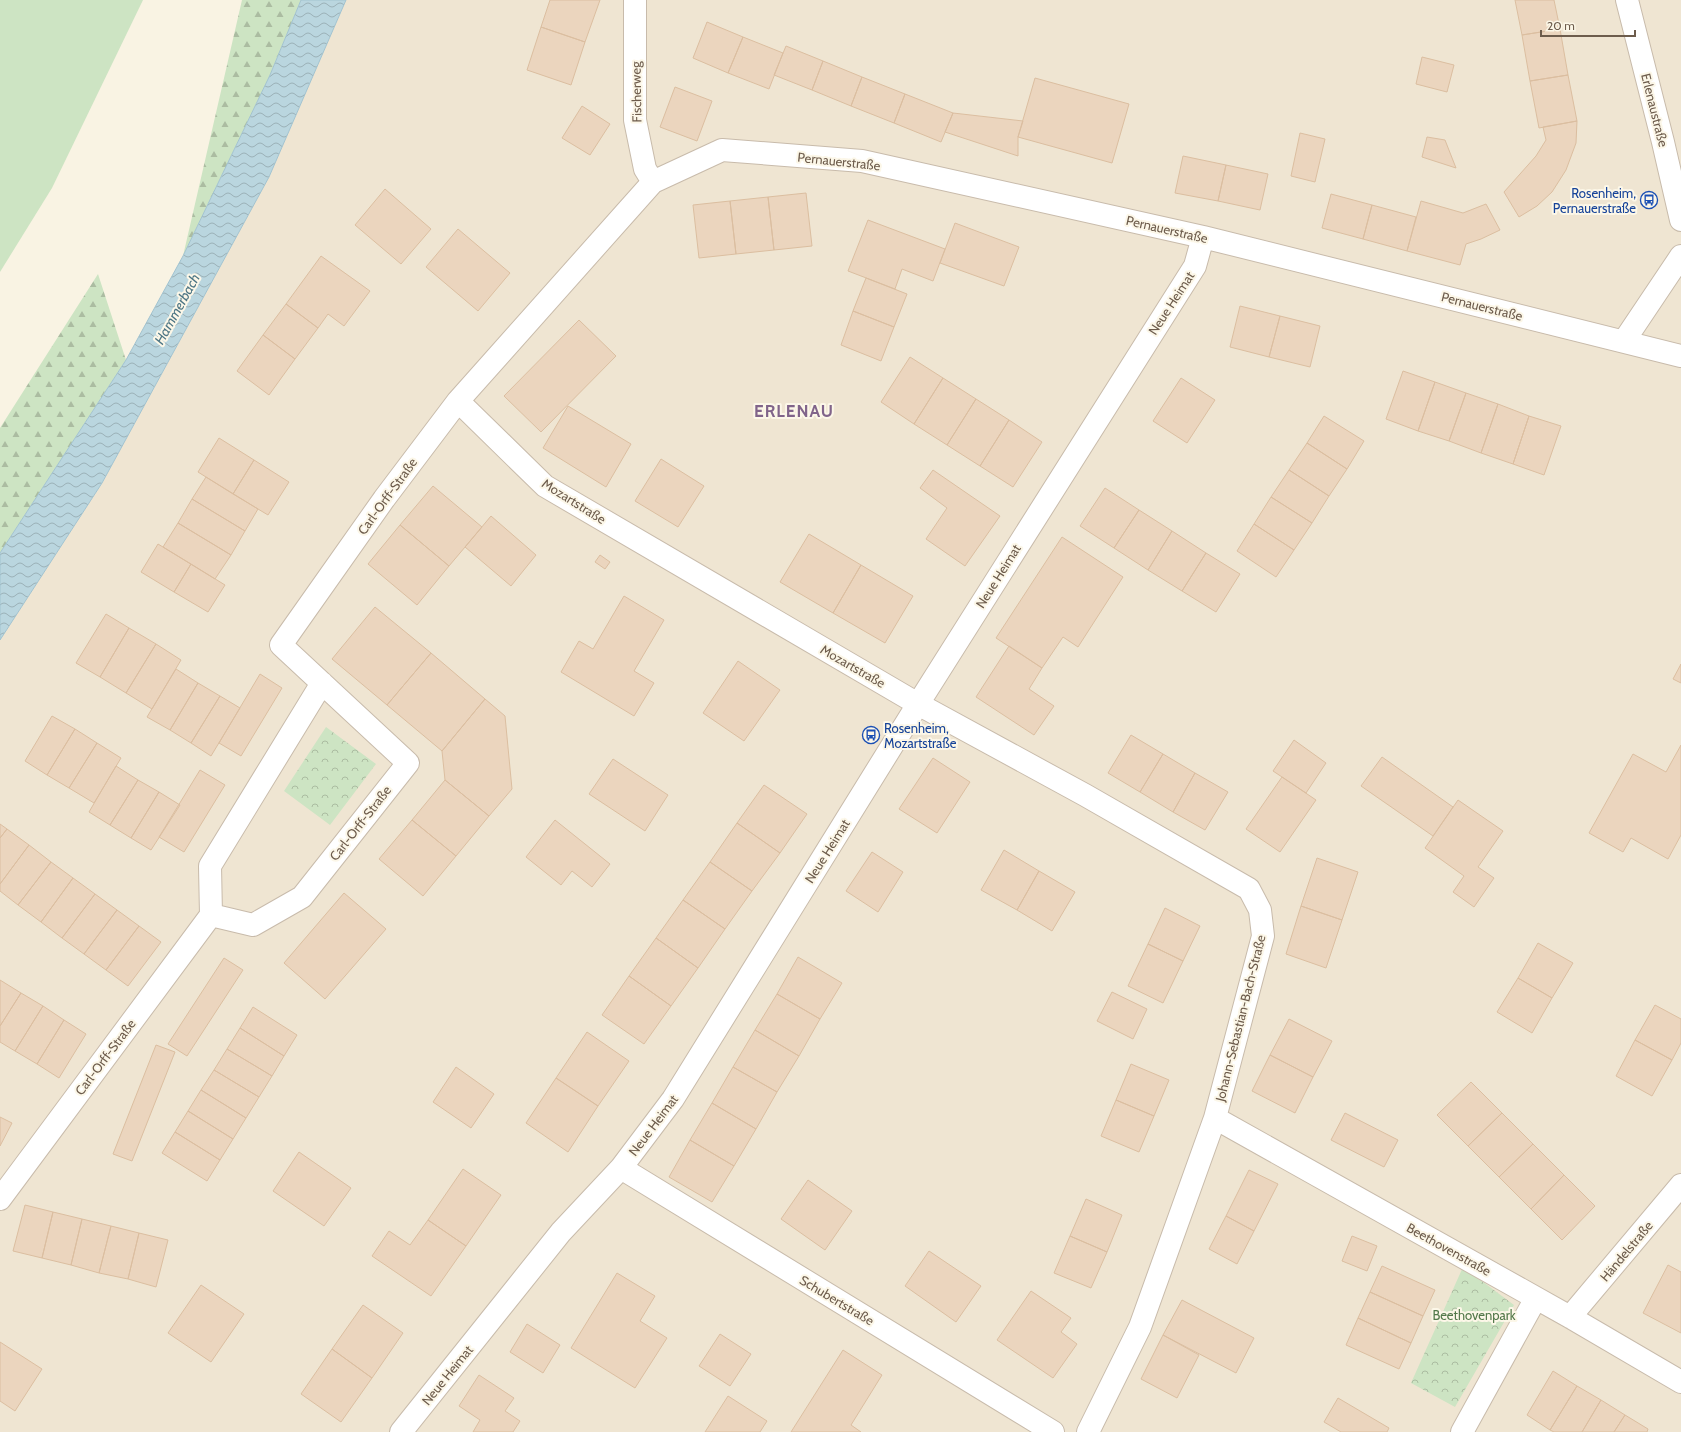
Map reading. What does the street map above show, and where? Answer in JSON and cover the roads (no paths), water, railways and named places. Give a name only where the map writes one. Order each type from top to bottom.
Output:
[{"type":"street","name":"Fischerweg","points":[[635,0],[635,120],[645,170],[653,182]]},
{"type":"street","name":"Erlenaustraße","points":[[1627,0],[1664,142],[1681,220]]},
{"type":"street","name":"Pernauerstraße","points":[[653,182],[722,150],[862,161],[1203,237],[1681,356]]},
{"type":"street","points":[[458,401],[653,182]]},
{"type":"street","name":"Neue Heimat","points":[[401,1432],[561,1232],[621,1168],[673,1100],[918,704],[1195,266],[1203,237]]},
{"type":"street","points":[[1624,341],[1681,256]]},
{"type":"street","name":"Carl-Orff-Straße","points":[[0,1199],[211,915],[253,925],[302,898],[408,763],[281,645],[384,499],[458,401]]},
{"type":"street","name":"Mozartstraße","points":[[458,401],[545,486],[918,704]]},
{"type":"street","points":[[211,915],[210,866],[322,683]]},
{"type":"street","name":"Johann-Sebastian-Bach-Straße","points":[[918,704],[1084,795],[1249,889],[1260,910],[1263,936],[1215,1118],[1140,1327],[1088,1432]]},
{"type":"street","name":"Beethovenstraße","points":[[1215,1118],[1570,1317],[1681,1382]]},
{"type":"street","name":"Schubertstraße","points":[[621,1168],[1053,1432]]},
{"type":"street","name":"Händelstraße","points":[[1570,1317],[1681,1186]]},
{"type":"street","points":[[1462,1432],[1536,1298]]},
{"type":"water","name":"Hammerbach","points":[[301,0],[346,0],[269,177],[102,483],[0,640],[0,553],[126,360],[183,256],[270,75]]},
{"type":"place","name":"Rosenheim, Pernauerstraße","points":[[1649,200]]},
{"type":"place","name":"Rosenheim, Mozartstraße","points":[[871,735]]},
{"type":"district","name":"ERLENAU","points":[[794,411]]},
{"type":"park label","name":"Beethovenpark","points":[[1474,1315]]}]
